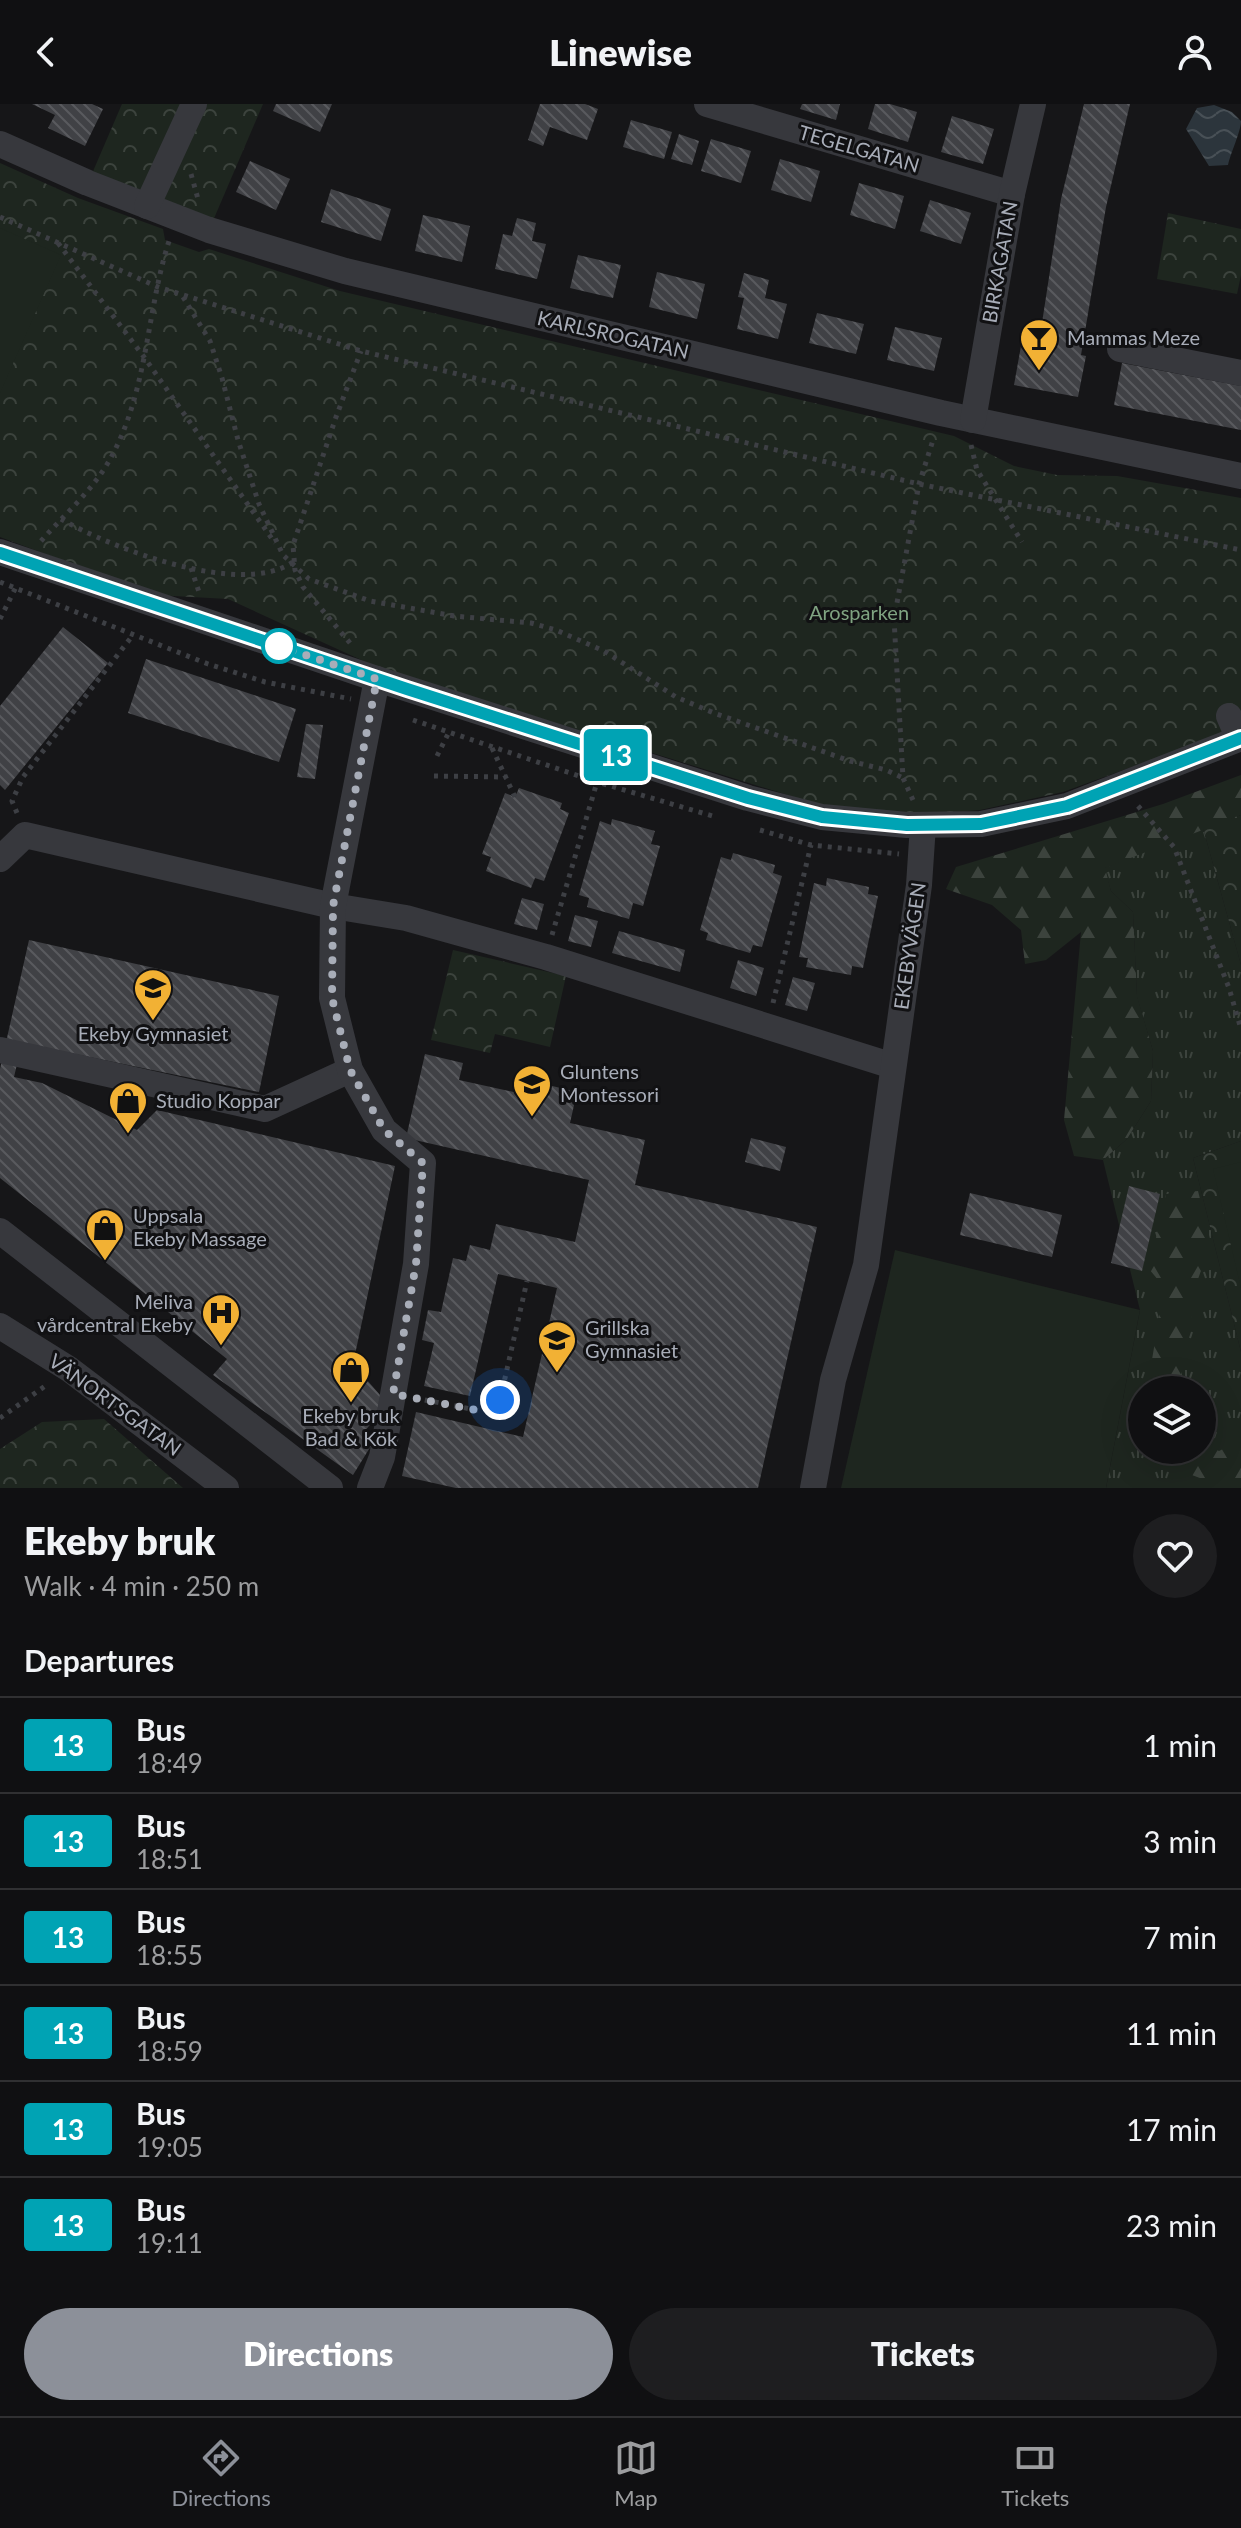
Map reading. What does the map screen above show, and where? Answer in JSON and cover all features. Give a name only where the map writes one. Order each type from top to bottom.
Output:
[{"type":"street","points":[[147,206],[194,104]]},
{"type":"street","name":"TEGELGATAN","points":[[707,104],[1012,194]]},
{"type":"street","name":"BIRKAGATAN","points":[[959,417],[1033,104]]},
{"type":"street","name":"KARLSROGATAN","points":[[0,144],[209,230],[345,271],[959,417],[1241,476]]},
{"type":"street","points":[[1120,349],[1241,373]]},
{"type":"street","points":[[11,557],[748,798],[822,817],[923,825],[981,824],[1067,806],[1236,731]]},
{"type":"street","points":[[370,1488],[382,1457],[416,1264],[423,1163],[384,1130],[350,1070],[332,998],[333,906],[377,679]]},
{"type":"street","name":"EKEBYVÄGEN","points":[[813,1488],[833,1380],[866,1265],[919,885],[923,825]]},
{"type":"street","points":[[0,859],[25,835],[333,906],[406,918],[546,957],[893,1066]]},
{"type":"street","points":[[0,1050],[265,1109],[350,1070]]},
{"type":"street","points":[[0,1231],[330,1488]]},
{"type":"street","name":"VÄNORTSGATAN","points":[[0,1326],[69,1369],[226,1488]]},
{"type":"path","points":[[191,167],[198,200],[205,205]]},
{"type":"path","points":[[0,217],[158,287],[361,351],[919,484],[1241,550]]},
{"type":"path","points":[[0,619],[15,588],[11,557],[61,519],[109,461],[133,405],[164,258],[177,217]]},
{"type":"path","points":[[57,242],[144,357],[283,555],[309,579],[370,601],[454,616],[531,623],[556,630],[604,651],[676,697],[701,708],[747,727],[903,778]]},
{"type":"path","points":[[182,295],[210,341],[259,504],[283,555]]},
{"type":"path","points":[[352,645],[303,587],[295,570],[293,545],[361,351]]},
{"type":"path","points":[[923,825],[903,778],[894,619],[919,484],[959,417]]},
{"type":"path","points":[[959,417],[977,470],[1022,542]]},
{"type":"path","points":[[61,519],[119,548],[190,567],[238,575],[279,572],[294,562]]},
{"type":"path","points":[[190,567],[204,606]]},
{"type":"path","points":[[25,835],[12,801],[23,777],[133,635]]},
{"type":"path","points":[[437,756],[448,734]]},
{"type":"path","points":[[492,747],[515,797]]},
{"type":"path","points":[[434,776],[506,777]]},
{"type":"path","points":[[546,957],[597,782]]},
{"type":"path","points":[[1138,806],[1174,847],[1229,988],[1241,1029]]},
{"type":"path","points":[[767,1026],[811,845]]},
{"type":"path","points":[[393,1394],[481,1411],[500,1400],[527,1281]]},
{"type":"path","points":[[0,1418],[69,1369]]},
{"type":"green space","points":[[122,104],[263,104],[209,230],[88,183]]},
{"type":"green space","name":"Arosparken","points":[[0,163],[78,198],[163,229],[165,240],[199,252],[209,249],[340,291],[954,436],[1014,466],[1057,475],[1117,476],[1241,498],[1241,727],[1063,792],[980,810],[930,814],[823,806],[379,668],[228,599],[156,595],[0,537]]},
{"type":"green space","points":[[1168,213],[1241,229],[1241,275],[1237,294],[1157,279]]},
{"type":"green space","points":[[0,228],[61,255],[0,393]]},
{"type":"green space","points":[[1241,775],[1241,815],[1105,868],[1111,891],[1133,912],[1137,996],[1153,1051],[1151,1101],[1127,1139],[1103,1160],[1074,1156],[1064,1120],[1081,932],[1046,960],[1025,964],[1021,930],[992,905],[946,889],[956,867],[1163,804]]},
{"type":"green space","points":[[1241,815],[1241,965],[1203,828]]},
{"type":"green space","points":[[1203,828],[1241,965],[1241,1141],[1193,1158],[1241,1352],[1241,1488],[1106,1488],[1140,1310],[1103,1160],[1127,1139],[1151,1101],[1153,1051],[1137,997],[1133,912],[1111,891],[1104,868]]},
{"type":"green space","points":[[453,950],[566,976],[550,1047],[495,1034],[490,1053],[431,1040]]},
{"type":"green space","points":[[1241,1141],[1241,1352],[1193,1158]]},
{"type":"green space","points":[[1241,1162],[1241,1288],[1213,1169]]},
{"type":"green space","points":[[1198,1191],[1211,1243],[1198,1279],[1181,1376],[1149,1376],[1164,1287],[1149,1269],[1166,1194]]},
{"type":"green space","points":[[895,1250],[1140,1310],[1106,1488],[841,1488]]},
{"type":"green space","points":[[104,1419],[183,1488],[0,1488],[0,1449],[42,1422]]},
{"type":"green space","points":[[1241,1440],[1241,1479],[1224,1487],[1170,1464],[1216,1464],[1216,1450]]},
{"type":"water","points":[[1214,105],[1232,112],[1241,121],[1228,165],[1209,166],[1186,129],[1197,108]]},
{"type":"building","points":[[32,104],[92,104],[103,109],[85,146],[48,128],[55,115]]},
{"type":"building","points":[[276,104],[332,104],[320,132],[273,111]]},
{"type":"building","points":[[540,104],[585,104],[598,109],[587,140],[550,127],[543,146],[528,140]]},
{"type":"building","points":[[802,104],[840,104],[836,120],[800,109]]},
{"type":"building","points":[[875,104],[890,104],[917,112],[908,142],[868,129]]},
{"type":"building","points":[[1084,104],[1130,104],[1106,207],[1081,355],[1086,356],[1078,397],[1014,385],[1021,346],[1038,349],[1061,199]]},
{"type":"building","points":[[952,116],[994,129],[983,164],[941,152]]},
{"type":"building","points":[[631,120],[672,132],[664,159],[623,147]]},
{"type":"building","points":[[679,134],[699,141],[692,165],[671,159]]},
{"type":"building","points":[[711,139],[751,151],[741,183],[701,171]]},
{"type":"building","points":[[780,159],[820,171],[811,202],[771,190]]},
{"type":"building","points":[[250,161],[290,179],[276,210],[236,192]]},
{"type":"building","points":[[859,183],[904,196],[895,229],[850,215]]},
{"type":"building","points":[[331,189],[391,209],[381,241],[321,222]]},
{"type":"building","points":[[930,200],[971,213],[961,244],[920,231]]},
{"type":"building","points":[[423,215],[470,226],[462,262],[415,251]]},
{"type":"building","points":[[517,218],[536,223],[532,241],[546,244],[537,279],[495,269],[503,234],[512,236]]},
{"type":"building","points":[[578,255],[621,265],[613,298],[570,288]]},
{"type":"building","points":[[657,272],[705,284],[697,319],[649,307]]},
{"type":"building","points":[[744,273],[769,280],[765,298],[787,304],[778,339],[737,329],[744,298],[738,297]]},
{"type":"building","points":[[817,313],[864,324],[856,354],[809,343]]},
{"type":"building","points":[[895,327],[942,338],[934,371],[887,360]]},
{"type":"building","points":[[1122,363],[1241,386],[1241,430],[1114,405]]},
{"type":"building","points":[[63,627],[108,663],[5,790],[0,785],[0,706]]},
{"type":"building","points":[[146,659],[296,709],[279,762],[128,713]]},
{"type":"building","points":[[306,724],[323,725],[315,779],[297,777]]},
{"type":"building","points":[[519,788],[562,803],[560,809],[569,813],[544,881],[535,878],[531,888],[486,871],[491,857],[482,854],[505,793],[515,797]]},
{"type":"building","points":[[612,819],[655,831],[651,844],[660,846],[643,906],[633,903],[629,919],[587,907],[589,898],[579,895],[600,821],[611,825]]},
{"type":"building","points":[[733,853],[775,865],[773,873],[782,876],[762,947],[753,945],[750,953],[706,940],[708,933],[700,930],[721,857],[731,860]]},
{"type":"building","points":[[827,878],[869,887],[868,894],[878,896],[863,968],[852,966],[851,975],[806,967],[808,958],[799,957],[814,883],[826,886]]},
{"type":"building","points":[[522,898],[544,904],[537,930],[514,924]]},
{"type":"building","points":[[575,915],[598,921],[591,947],[568,941]]},
{"type":"building","points":[[619,931],[685,950],[680,972],[612,953]]},
{"type":"building","points":[[29,940],[279,996],[259,1092],[22,1043],[14,1077],[42,1083],[137,1130],[157,1110],[395,1166],[353,1364],[387,1403],[365,1431],[374,1441],[353,1475],[213,1375],[227,1359],[0,1178],[0,1069]]},
{"type":"building","points":[[738,960],[764,968],[756,996],[730,988]]},
{"type":"building","points":[[793,977],[815,983],[807,1011],[785,1005]]},
{"type":"building","points":[[425,1054],[463,1063],[459,1080],[541,1098],[544,1084],[577,1092],[570,1123],[645,1140],[635,1185],[817,1227],[758,1488],[456,1488],[402,1476],[416,1412],[523,1437],[557,1288],[498,1274],[470,1396],[424,1386],[434,1343],[422,1340],[428,1310],[441,1312],[453,1258],[466,1261],[470,1245],[490,1250],[496,1224],[575,1242],[589,1180],[406,1138]]},
{"type":"building","points":[[751,1138],[786,1147],[780,1171],[745,1162]]},
{"type":"building","points":[[1129,1186],[1160,1194],[1142,1271],[1111,1263]]},
{"type":"building","points":[[970,1193],[1062,1215],[1052,1257],[960,1235]]},
{"type":"bus line","name":"13","points":[[0,553],[407,689],[748,798],[822,817],[907,825],[981,824],[1067,806],[1241,738]]},
{"type":"place","name":"Mammas Meze","points":[[1039,372]]},
{"type":"place","name":"Ekeby Gymnasiet","points":[[153,1022]]},
{"type":"place","name":"Gluntens Montessori","points":[[532,1118]]},
{"type":"place","name":"Studio Koppar","points":[[128,1135]]},
{"type":"place","name":"Uppsala Ekeby Massage","points":[[105,1262]]},
{"type":"place","name":"Meliva vårdcentral Ekeby","points":[[221,1347]]},
{"type":"place","name":"Grillska Gymnasiet","points":[[557,1374]]},
{"type":"place","name":"Ekeby bruk Bad & Kök","points":[[351,1404]]},
{"type":"route","points":[[279,646],[377,679],[333,906],[332,998],[350,1070],[384,1130],[423,1163],[416,1264],[393,1394],[481,1411],[500,1400]]}]
